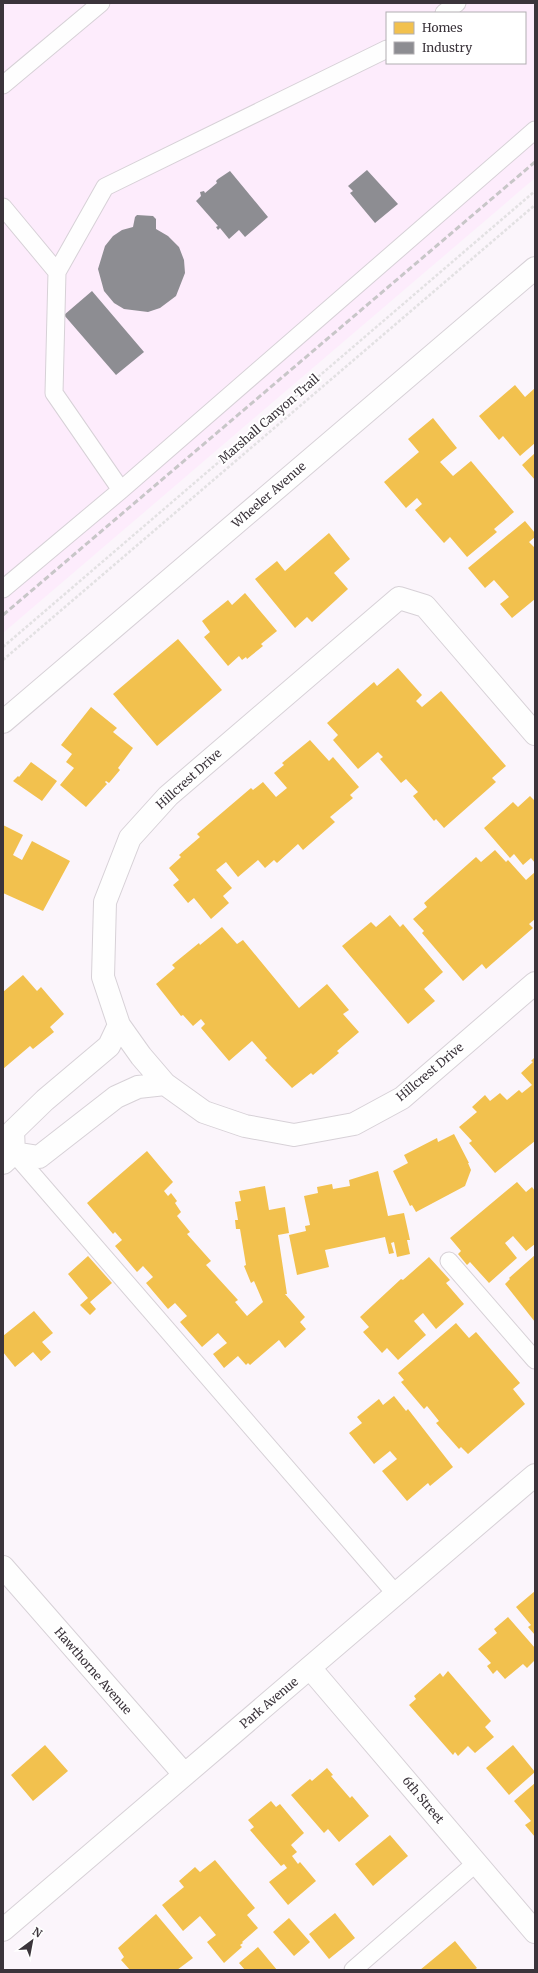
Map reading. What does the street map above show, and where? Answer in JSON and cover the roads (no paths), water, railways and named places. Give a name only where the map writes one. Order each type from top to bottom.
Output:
[{"type":"street","name":"Wheeler Avenue","points":[[3,722],[535,268]]},
{"type":"street","name":"Hillcrest Drive","points":[[535,734],[425,606],[398,598],[168,796],[130,838],[105,902],[102,977],[119,1025],[141,1056],[165,1084],[204,1112],[245,1126],[294,1134],[354,1124],[402,1098],[535,983]]},
{"type":"street","points":[[119,1025],[109,1046],[45,1100],[13,1130],[9,1158],[39,1157],[116,1097],[138,1087],[165,1084]]},
{"type":"street","name":"Park Avenue","points":[[3,1930],[535,1475]]},
{"type":"street","name":"Hawthorne Avenue","points":[[3,1567],[184,1774]]},
{"type":"street","name":"6th Street","points":[[310,1668],[535,1932]]},
{"type":"lane","points":[[5,80],[101,3]]},
{"type":"lane","points":[[122,490],[54,393],[57,272],[105,187],[386,49]]},
{"type":"lane","points":[[3,589],[122,490],[535,130]]},
{"type":"lane","points":[[3,207],[57,272]]},
{"type":"lane","points":[[9,1158],[396,1594]]},
{"type":"lane","points":[[450,1261],[535,1360]]},
{"type":"lane","points":[[353,1970],[476,1863]]},
{"type":"railway","points":[[3,615],[535,162]]}]
